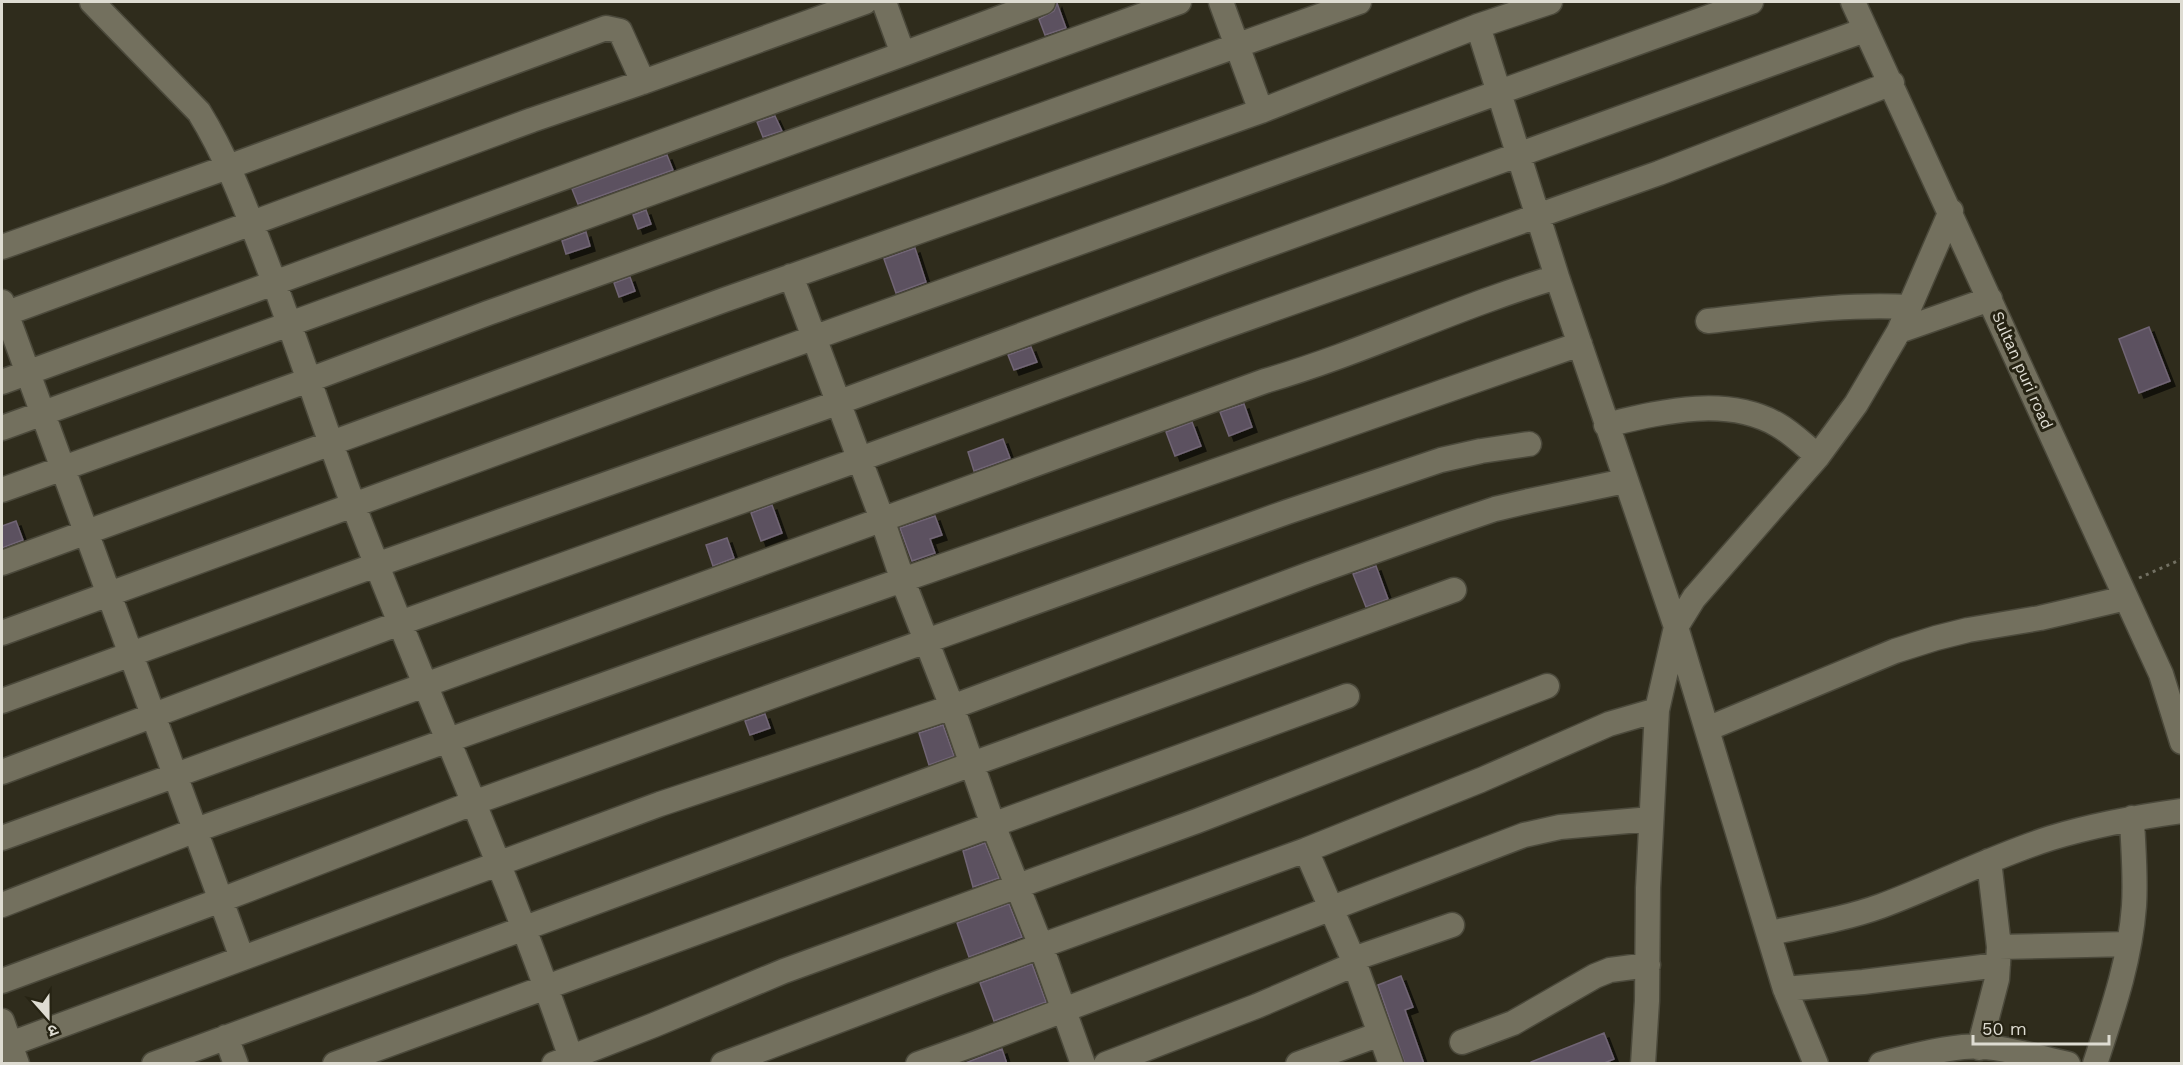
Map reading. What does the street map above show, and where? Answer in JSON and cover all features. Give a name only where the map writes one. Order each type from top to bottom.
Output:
[{"type":"street","points":[[92,2],[199,112],[212,132],[228,167],[274,283],[376,565],[546,986],[566,1061],[784,970],[1197,821],[1546,686]]},
{"type":"street","points":[[243,958],[3,310],[865,2]]},
{"type":"street","points":[[884,2],[903,54]]},
{"type":"street","points":[[2,382],[1043,2]]},
{"type":"street","points":[[2,428],[1179,2]]},
{"type":"street","points":[[1221,2],[1261,111]]},
{"type":"street","points":[[2,490],[309,381],[488,313],[1359,2]]},
{"type":"street","points":[[2,563],[791,276],[1261,111],[1478,26],[1550,2]]},
{"type":"street","points":[[2,633],[353,504],[1751,2]]},
{"type":"street","name":"Sultan puri road","points":[[1854,2],[2161,674],[2181,742]]},
{"type":"street","points":[[1478,26],[1557,277],[1676,627],[1785,989],[1816,1064]]},
{"type":"street","points":[[2,247],[228,167],[606,28],[620,31],[643,82]]},
{"type":"street","points":[[2,701],[376,565],[837,403],[1223,261],[1866,30]]},
{"type":"street","points":[[2,772],[400,623],[1538,214],[1659,173],[1892,83]]},
{"type":"street","points":[[1643,1064],[1648,965],[1648,888],[1657,710],[1676,627],[1689,604],[1708,580],[1818,456],[1856,404],[1899,331],[1951,211]]},
{"type":"street","points":[[791,276],[1083,1064]]},
{"type":"street","points":[[2,838],[1265,381],[1371,346],[1518,288],[1557,277]]},
{"type":"street","points":[[1899,331],[1990,299]]},
{"type":"street","points":[[1708,321],[1849,306],[1909,307]]},
{"type":"street","points":[[2,905],[196,830],[448,740],[1580,344]]},
{"type":"street","points":[[1606,425],[1674,411],[1727,409],[1755,414],[1779,425],[1818,456]]},
{"type":"street","points":[[2,981],[473,803],[1351,490],[1441,460],[1529,444]]},
{"type":"street","points":[[2,1021],[9,1051],[243,958],[660,804],[951,707],[1310,574],[1495,509],[1625,481]]},
{"type":"street","points":[[154,1064],[1454,590]]},
{"type":"street","points":[[1707,729],[1905,648],[1968,630],[2040,618],[2124,592]]},
{"type":"street","points":[[335,1064],[1347,696]]},
{"type":"street","points":[[723,1064],[1305,850],[1481,780],[1609,724],[1657,710]]},
{"type":"street","points":[[1770,933],[1836,919],[1882,906],[1989,861],[2052,838],[2132,818],[2181,812]]},
{"type":"street","points":[[2095,1064],[2120,985],[2129,944],[2134,906],[2132,818]]},
{"type":"street","points":[[918,1064],[1524,835],[1560,827],[1651,819]]},
{"type":"street","points":[[1305,850],[1354,962],[1391,1064]]},
{"type":"street","points":[[1979,1048],[1997,979],[1999,956],[1989,861]]},
{"type":"street","points":[[1106,1064],[1257,1006],[1354,962],[1452,925]]},
{"type":"street","points":[[1785,989],[1863,982],[1999,956],[2129,944]]},
{"type":"street","points":[[1462,1042],[1513,1023],[1595,976],[1610,970],[1648,965]]},
{"type":"street","points":[[1298,1064],[1380,1034]]},
{"type":"street","points":[[226,1038],[236,1064]]},
{"type":"street","points":[[1881,1064],[1965,1047],[1990,1048],[2068,1064]]},
{"type":"path","points":[[2124,592],[2181,559]]},
{"type":"building","points":[[1057,3],[1066,28],[1045,35],[1039,19],[1054,11]]},
{"type":"building","points":[[775,116],[782,131],[763,137],[757,122]]},
{"type":"building","points":[[667,155],[673,170],[578,204],[572,189]]},
{"type":"building","points":[[646,210],[651,224],[638,229],[633,215]]},
{"type":"building","points":[[586,232],[590,246],[566,254],[562,241]]},
{"type":"building","points":[[915,248],[926,282],[896,293],[884,259]]},
{"type":"building","points":[[630,277],[635,291],[619,297],[614,283]]},
{"type":"building","points":[[2149,327],[2170,381],[2139,393],[2119,339]]},
{"type":"building","points":[[1031,347],[1037,362],[1014,370],[1008,355]]},
{"type":"building","points":[[1244,404],[1252,427],[1229,436],[1220,412]]},
{"type":"building","points":[[1192,422],[1201,446],[1175,456],[1166,432]]},
{"type":"building","points":[[1003,439],[1010,458],[974,471],[968,452]]},
{"type":"building","points":[[772,505],[782,533],[761,541],[751,513]]},
{"type":"building","points":[[935,516],[942,535],[930,539],[935,553],[912,561],[900,528]]},
{"type":"building","points":[[16,521],[23,540],[2,548],[2,526]]},
{"type":"building","points":[[727,538],[734,558],[713,566],[706,545]]},
{"type":"building","points":[[1376,566],[1388,599],[1366,607],[1353,574]]},
{"type":"building","points":[[765,714],[770,728],[750,735],[745,721]]},
{"type":"building","points":[[943,725],[954,756],[929,765],[919,733]]},
{"type":"building","points":[[985,843],[999,878],[973,887],[963,851]]},
{"type":"building","points":[[1009,904],[1022,937],[969,957],[957,923]]},
{"type":"building","points":[[1032,964],[1046,1002],[994,1021],[980,983]]},
{"type":"building","points":[[1401,976],[1413,1007],[1405,1010],[1424,1064],[1405,1064],[1378,985]]},
{"type":"building","points":[[1604,1033],[1614,1059],[1602,1064],[1531,1064],[1531,1062]]},
{"type":"building","points":[[1002,1049],[1007,1064],[965,1064],[965,1063]]}]
